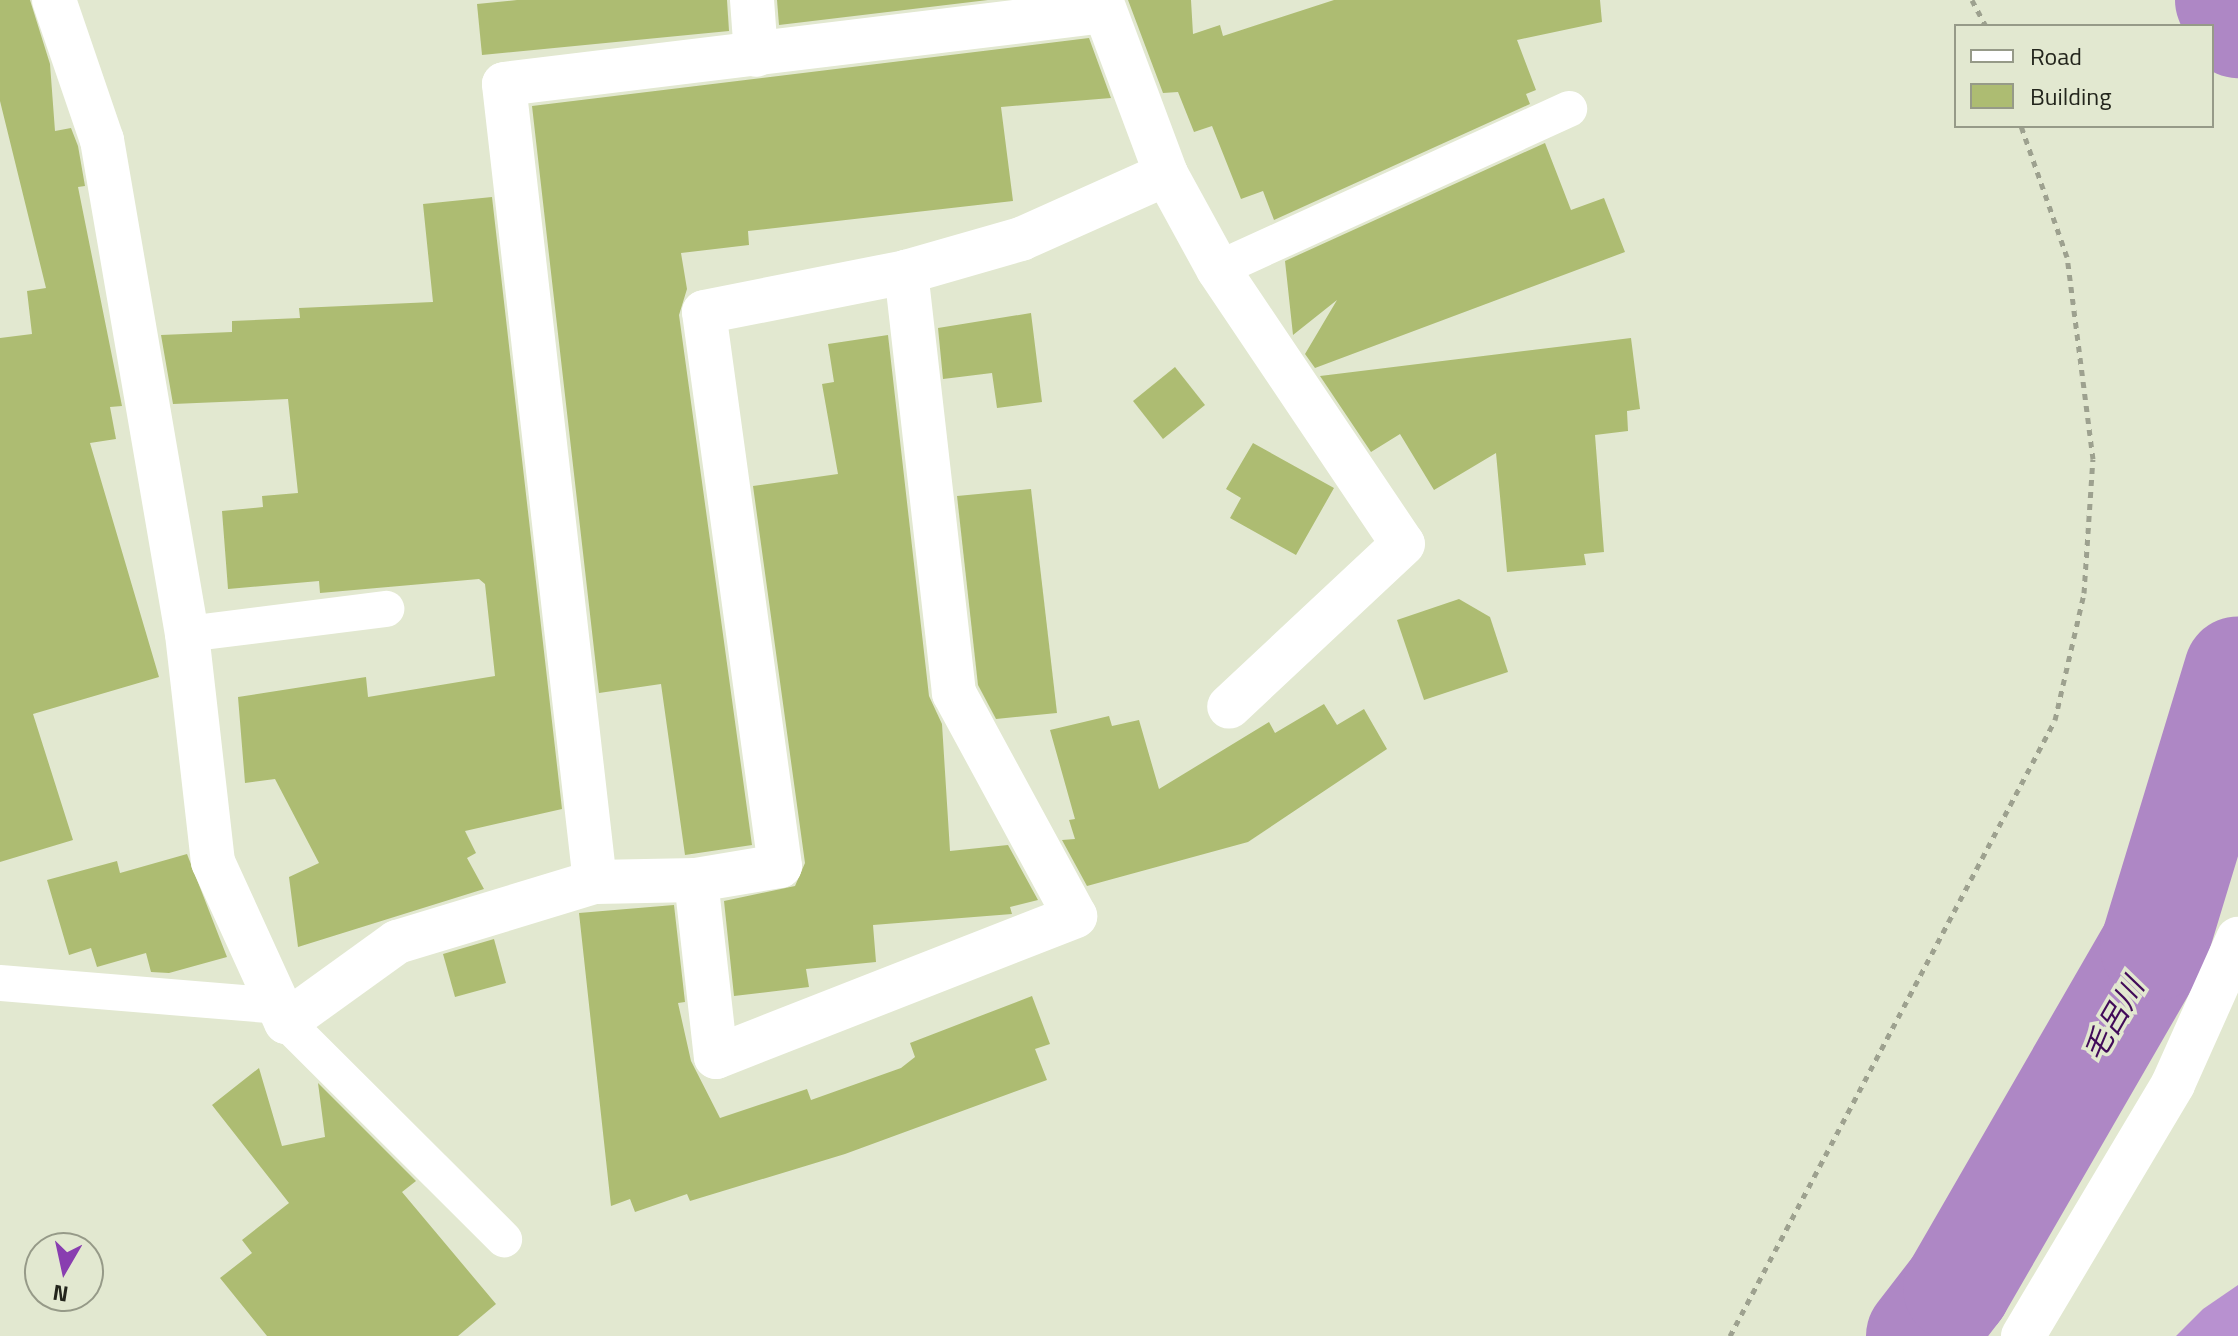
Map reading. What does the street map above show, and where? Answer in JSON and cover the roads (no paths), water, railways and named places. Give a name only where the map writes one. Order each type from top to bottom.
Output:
[{"type":"street","points":[[54,0],[102,140],[187,634],[213,862],[282,1014],[397,942],[595,882],[696,880],[780,866],[704,312],[906,272],[1021,239],[1166,174]]},
{"type":"street","points":[[752,0],[756,55]]},
{"type":"street","points":[[595,882],[504,84],[756,55],[1103,5],[1166,174],[1218,269],[1403,544],[1229,707]]},
{"type":"street","points":[[696,880],[716,1057],[1075,916],[954,693],[906,272]]},
{"type":"street","points":[[2023,1336],[2173,1084],[2238,939]]},
{"type":"lane","points":[[1218,269],[1569,109]]},
{"type":"lane","points":[[187,634],[386,609]]},
{"type":"lane","points":[[0,983],[282,1014],[504,1239]]},
{"type":"waterway","name":"毛呂川","points":[[2229,0],[2238,24]]},
{"type":"waterway","name":"毛呂川","points":[[1920,1336],[1957,1288],[2154,947],[2238,670]]}]
